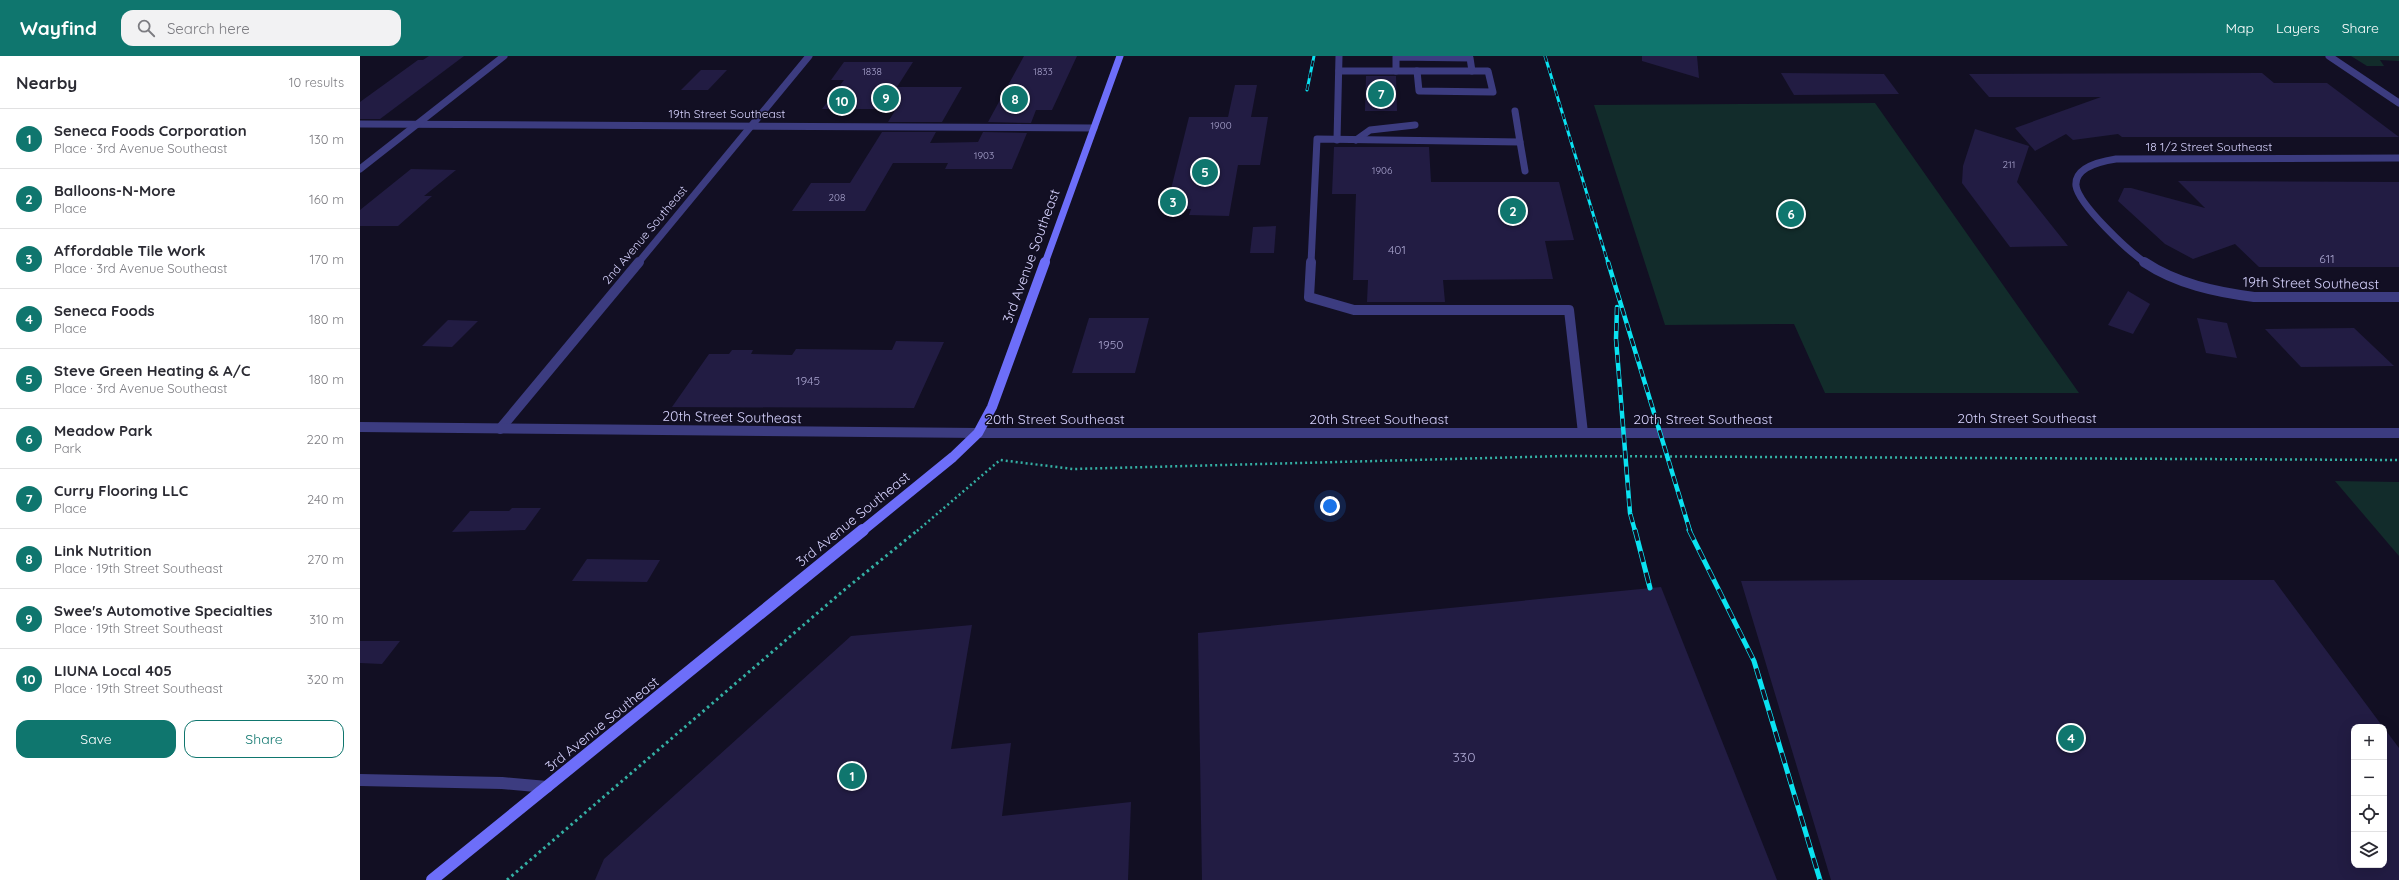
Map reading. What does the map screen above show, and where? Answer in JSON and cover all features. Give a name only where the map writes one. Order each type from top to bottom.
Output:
[{"type":"main road","name":"3rd Avenue Southeast","points":[[432,880],[953,457],[978,433],[992,406],[1120,56]]},
{"type":"street","points":[[360,169],[504,56]]},
{"type":"street","name":"2nd Avenue Southeast","points":[[500,429],[809,56]]},
{"type":"street","points":[[1337,140],[1339,56]]},
{"type":"street","points":[[2329,56],[2399,103]]},
{"type":"street","points":[[1396,71],[1396,57],[1470,58],[1472,71]]},
{"type":"street","points":[[1339,71],[1396,71],[1417,71],[1488,71],[1493,92],[1419,92],[1417,71]]},
{"type":"street","points":[[1515,111],[1525,171]]},
{"type":"street","name":"19th Street Southeast","points":[[360,124],[1094,128]]},
{"type":"street","points":[[1356,140],[1370,130],[1416,125]]},
{"type":"street","points":[[1520,142],[1317,140],[1309,297],[1354,310],[1569,310],[1583,433]]},
{"type":"street","name":"18 1/2 Street Southeast","points":[[2101,221],[2083,199],[2076,185],[2080,174],[2085,169],[2106,160],[2135,158],[2399,158]]},
{"type":"street","name":"19th Street Southeast","points":[[2101,221],[2125,247],[2143,262],[2178,278],[2218,291],[2270,297],[2399,296]]},
{"type":"street","name":"20th Street Southeast","points":[[360,428],[978,433],[2399,433]]},
{"type":"street","points":[[360,780],[502,783],[547,787]]},
{"type":"path","points":[[507,880],[843,591],[939,513],[1000,460],[1073,469],[1564,456],[2399,460]]},
{"type":"green space","points":[[2351,56],[2399,56],[2399,61],[2380,60],[2384,66],[2367,66]]},
{"type":"green space","points":[[1875,103],[2079,393],[1825,393],[1794,324],[1665,325],[1594,105]]},
{"type":"green space","points":[[2335,481],[2399,482],[2399,556]]},
{"type":"building","points":[[429,56],[464,56],[380,119],[360,119],[360,102],[418,60],[423,60]]},
{"type":"building","points":[[1024,56],[1077,56],[1052,110],[1036,110],[1031,123],[988,122]]},
{"type":"building","points":[[1642,56],[1697,56],[1699,78],[1642,61]]},
{"type":"building","points":[[844,62],[913,62],[897,87],[962,87],[942,122],[888,122],[896,109],[822,109],[844,80],[831,80]]},
{"type":"building","points":[[701,70],[727,70],[708,90],[681,90]]},
{"type":"building","points":[[1781,73],[1884,74],[1899,94],[1794,95]]},
{"type":"building","points":[[2262,73],[2274,83],[2327,83],[2399,137],[2122,137],[2118,134],[2073,140],[2066,134],[2035,151],[2015,128],[2101,97],[1989,97],[1969,74]]},
{"type":"building","points":[[1366,76],[1396,76],[1397,111],[1365,111]]},
{"type":"building","points":[[1235,85],[1257,85],[1251,117],[1268,117],[1260,165],[1238,165],[1229,216],[1189,215],[1191,209],[1166,209],[1189,117],[1228,117]]},
{"type":"building","points":[[1975,129],[2029,146],[2017,182],[2068,246],[2010,247],[1962,183],[1963,166]]},
{"type":"building","points":[[882,132],[936,132],[930,143],[978,142],[983,132],[1027,133],[1012,169],[945,169],[948,163],[893,163],[865,211],[792,211],[811,183],[850,183]]},
{"type":"building","points":[[1334,147],[1429,147],[1431,182],[1559,182],[1574,240],[1545,241],[1553,279],[1443,280],[1445,302],[1367,302],[1368,280],[1353,280],[1356,194],[1332,194]]},
{"type":"building","points":[[411,169],[456,170],[424,196],[432,196],[398,226],[360,226],[360,210]]},
{"type":"building","points":[[2178,181],[2399,182],[2399,267],[2259,267],[2235,244],[2193,259],[2165,244],[2118,201],[2124,188],[2131,188],[2205,208]]},
{"type":"building","points":[[1276,226],[1274,253],[1250,253],[1253,227]]},
{"type":"building","points":[[2128,291],[2150,304],[2133,334],[2108,325]]},
{"type":"building","points":[[1089,318],[1149,318],[1135,373],[1072,373]]},
{"type":"building","points":[[2197,318],[2227,323],[2237,358],[2206,353]]},
{"type":"building","points":[[448,320],[478,321],[452,347],[422,346]]},
{"type":"building","points":[[2354,328],[2394,366],[2301,367],[2265,329]]},
{"type":"building","points":[[896,341],[944,342],[914,408],[672,407],[709,354],[729,354],[732,350],[753,350],[751,354],[792,355],[796,349],[892,350]]},
{"type":"building","points":[[512,508],[541,508],[525,530],[452,532],[470,511],[509,511]]},
{"type":"building","points":[[587,559],[660,560],[647,582],[572,581]]},
{"type":"building","points":[[2274,580],[2381,724],[2351,724],[2351,868],[2387,868],[2387,732],[2399,748],[2399,880],[1831,880],[1741,581]]},
{"type":"building","points":[[1661,587],[1777,880],[1202,880],[1198,633]]},
{"type":"building","points":[[972,625],[951,749],[1011,743],[1002,816],[1131,802],[1128,880],[595,880],[604,859],[851,636]]},
{"type":"building","points":[[360,641],[400,641],[382,664],[360,663]]},
{"type":"railway","points":[[1307,90],[1314,56]]},
{"type":"railway","points":[[1545,56],[1608,263]]},
{"type":"railway","points":[[1608,262],[1690,531]]},
{"type":"railway","points":[[1617,307],[1616,339],[1630,513],[1635,531]]},
{"type":"railway","points":[[1635,530],[1650,588]]},
{"type":"railway","points":[[1689,530],[1754,661],[1820,880]]},
{"type":"place","name":"Curry Flooring LLC","points":[[1381,94]]},
{"type":"place","name":"Swee's Automotive Specialties","points":[[886,98]]},
{"type":"place","name":"Link Nutrition","points":[[1015,99]]},
{"type":"place","name":"LIUNA Local 405","points":[[842,101]]},
{"type":"place","name":"Steve Green Heating & A/C","points":[[1205,172]]},
{"type":"place","name":"Affordable Tile Work","points":[[1173,202]]},
{"type":"place","name":"Balloons-N-More","points":[[1513,211]]},
{"type":"place","name":"Meadow Park","points":[[1791,214]]},
{"type":"place","name":"Seneca Foods","points":[[2071,738]]},
{"type":"place","name":"Seneca Foods Corporation","points":[[852,776]]}]
